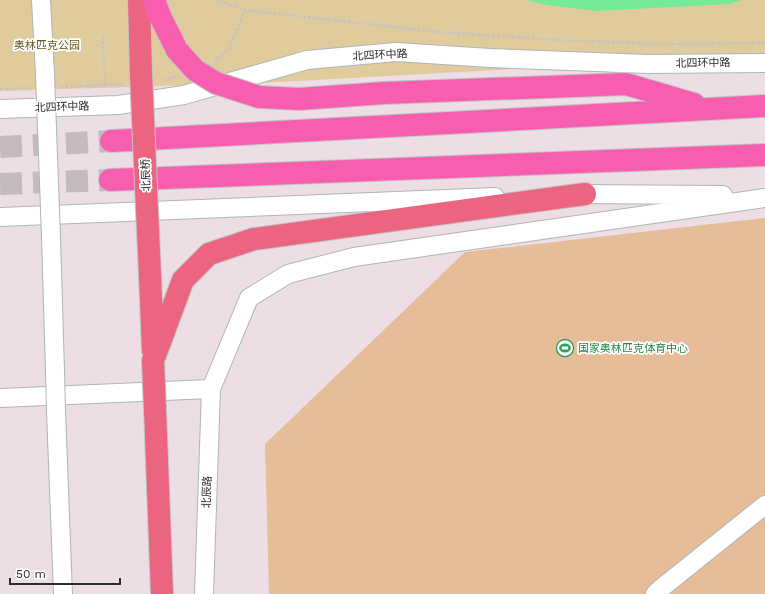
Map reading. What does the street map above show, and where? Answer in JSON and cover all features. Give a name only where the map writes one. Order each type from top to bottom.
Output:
[{"type":"highway","points":[[154,0],[160,16],[177,50],[195,70],[216,84],[259,97],[299,99],[384,93],[626,84],[710,108],[765,96]]},
{"type":"highway","points":[[111,141],[765,106]]},
{"type":"highway","points":[[730,156],[765,150]]},
{"type":"highway","points":[[110,180],[765,155]]},
{"type":"main road","name":"北辰桥","points":[[139,0],[162,594]]},
{"type":"main road","points":[[153,361],[183,280],[209,254],[254,239],[585,194]]},
{"type":"street","points":[[41,0],[45,74],[63,594]]},
{"type":"street","name":"北四环中路","points":[[0,109],[118,105],[184,95],[307,60],[396,52],[490,58],[648,64],[765,63]]},
{"type":"street","points":[[0,217],[585,194],[765,196]]},
{"type":"street","points":[[0,398],[211,389],[249,298],[288,274],[354,258],[765,196]]},
{"type":"street","name":"北辰路","points":[[204,594],[211,389]]},
{"type":"street","points":[[656,594],[765,504]]},
{"type":"path","points":[[215,0],[245,10],[438,32],[557,40],[660,44],[765,43]]},
{"type":"path","points":[[103,36],[106,85]]},
{"type":"green space","name":"奥林匹克公园","points":[[0,0],[765,0],[765,55],[260,83],[0,91]]},
{"type":"shaded area","points":[[526,0],[743,0],[729,4],[595,11],[548,5]]},
{"type":"shaded area","name":"国家奥林匹克体育中心","points":[[765,218],[765,594],[269,594],[265,444],[465,252]]},
{"type":"tunnel","points":[[0,147],[111,141]]},
{"type":"tunnel","points":[[0,184],[110,180]]},
{"type":"place","name":"国家奥林匹克体育中心","points":[[565,348]]}]
